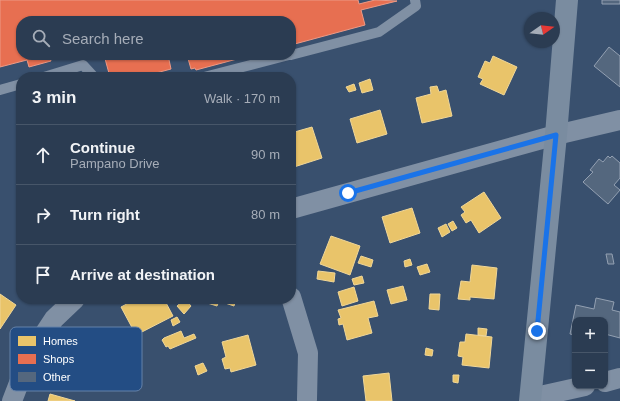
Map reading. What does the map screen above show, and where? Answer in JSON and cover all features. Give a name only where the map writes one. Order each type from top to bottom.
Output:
[{"type":"main road","points":[[530,400],[556,135],[567,0]]},
{"type":"street","points":[[296,209],[556,135],[620,120]]},
{"type":"street","points":[[49,327],[70,304]]},
{"type":"street","points":[[293,304],[308,353],[307,398]]},
{"type":"street","points":[[608,381],[620,378]]},
{"type":"street","points":[[530,400],[574,389]]},
{"type":"street","points":[[12,401],[16,391]]},
{"type":"lane","points":[[296,53],[379,32],[416,6],[415,0]]},
{"type":"lane","points":[[224,72],[270,60]]},
{"type":"lane","points":[[60,72],[83,65],[89,72]]},
{"type":"lane","points":[[0,90],[16,85]]},
{"type":"building: Homes","points":[[493,56],[517,67],[504,95],[480,84],[483,79],[478,77],[485,61],[490,63]]},
{"type":"building: Homes","points":[[370,79],[373,90],[362,93],[359,83]]},
{"type":"building: Homes","points":[[354,84],[356,90],[349,92],[346,87]]},
{"type":"building: Homes","points":[[437,86],[439,92],[446,90],[452,116],[422,123],[416,98],[431,94],[430,87]]},
{"type":"building: Homes","points":[[380,110],[387,134],[357,143],[350,119]]},
{"type":"building: Homes","points":[[312,127],[322,158],[296,166],[296,132]]},
{"type":"building: Homes","points":[[484,192],[501,218],[479,233],[471,220],[466,223],[461,215],[465,212],[461,207]]},
{"type":"building: Homes","points":[[412,208],[420,233],[390,243],[382,217]]},
{"type":"building: Homes","points":[[453,221],[457,228],[452,231],[448,224]]},
{"type":"building: Homes","points":[[446,224],[450,232],[442,237],[438,228]]},
{"type":"building: Homes","points":[[331,236],[360,246],[350,275],[320,264]]},
{"type":"building: Homes","points":[[361,256],[373,260],[371,267],[358,263]]},
{"type":"building: Homes","points":[[410,259],[412,265],[405,267],[404,261]]},
{"type":"building: Homes","points":[[427,264],[430,272],[420,275],[417,267]]},
{"type":"building: Homes","points":[[472,265],[497,268],[494,299],[470,297],[470,300],[458,299],[461,281],[470,282]]},
{"type":"building: Homes","points":[[318,271],[335,273],[334,282],[317,279]]},
{"type":"building: Homes","points":[[362,276],[364,283],[354,285],[352,279]]},
{"type":"building: Homes","points":[[403,286],[407,300],[391,304],[387,290]]},
{"type":"building: Homes","points":[[354,287],[358,301],[342,306],[338,292]]},
{"type":"building: Homes","points":[[0,294],[16,305],[0,329]]},
{"type":"building: Homes","points":[[430,294],[440,294],[439,310],[429,309]]},
{"type":"building: Homes","points":[[374,301],[378,316],[368,318],[372,333],[347,340],[343,324],[339,325],[338,319],[341,318],[338,310]]},
{"type":"building: Homes","points":[[127,304],[167,304],[173,316],[142,332],[142,327],[132,327],[121,307]]},
{"type":"building: Homes","points":[[179,304],[189,304],[191,306],[184,314],[177,306]]},
{"type":"building: Homes","points":[[177,317],[180,322],[173,326],[171,320]]},
{"type":"building: Homes","points":[[478,328],[487,329],[486,336],[478,335]]},
{"type":"building: Homes","points":[[181,331],[184,338],[194,334],[196,338],[170,349],[168,346],[166,347],[162,340]]},
{"type":"building: Homes","points":[[466,334],[492,337],[489,368],[462,365],[463,357],[458,356],[460,342],[465,342]]},
{"type":"building: Homes","points":[[248,335],[256,365],[231,372],[230,368],[225,369],[222,359],[226,357],[222,342]]},
{"type":"building: Homes","points":[[426,348],[433,350],[432,356],[425,355]]},
{"type":"building: Homes","points":[[203,363],[207,371],[198,375],[195,366]]},
{"type":"building: Homes","points":[[389,373],[392,401],[366,401],[363,376]]},
{"type":"building: Homes","points":[[453,375],[459,375],[458,383],[453,382]]},
{"type":"building: Homes","points":[[50,394],[75,401],[48,401]]},
{"type":"building: Shops","points":[[0,0],[358,0],[359,4],[375,0],[397,1],[361,10],[365,25],[296,44],[296,16],[16,16],[16,60],[27,60],[0,67]]},
{"type":"building: Shops","points":[[27,60],[51,61],[29,67]]},
{"type":"building: Shops","points":[[105,60],[169,60],[171,69],[160,72],[109,72]]},
{"type":"building: Shops","points":[[188,60],[233,60],[196,70],[195,68],[191,69]]},
{"type":"building: Other","points":[[602,0],[620,0],[620,4],[602,4]]},
{"type":"building: Other","points":[[609,47],[620,56],[620,87],[594,66]]},
{"type":"building: Other","points":[[608,156],[610,158],[612,156],[620,163],[620,178],[614,185],[620,190],[608,204],[583,182],[593,172],[590,170],[599,159],[603,162]]},
{"type":"building: Other","points":[[606,254],[612,254],[614,264],[608,264]]},
{"type":"building: Other","points":[[596,298],[614,302],[612,310],[620,312],[620,338],[608,335],[608,317],[574,317],[576,305],[594,309]]},
{"type":"building: Other","points":[[572,324],[572,334],[570,334]]},
{"type":"route","points":[[348,193],[556,135],[537,331]]}]
